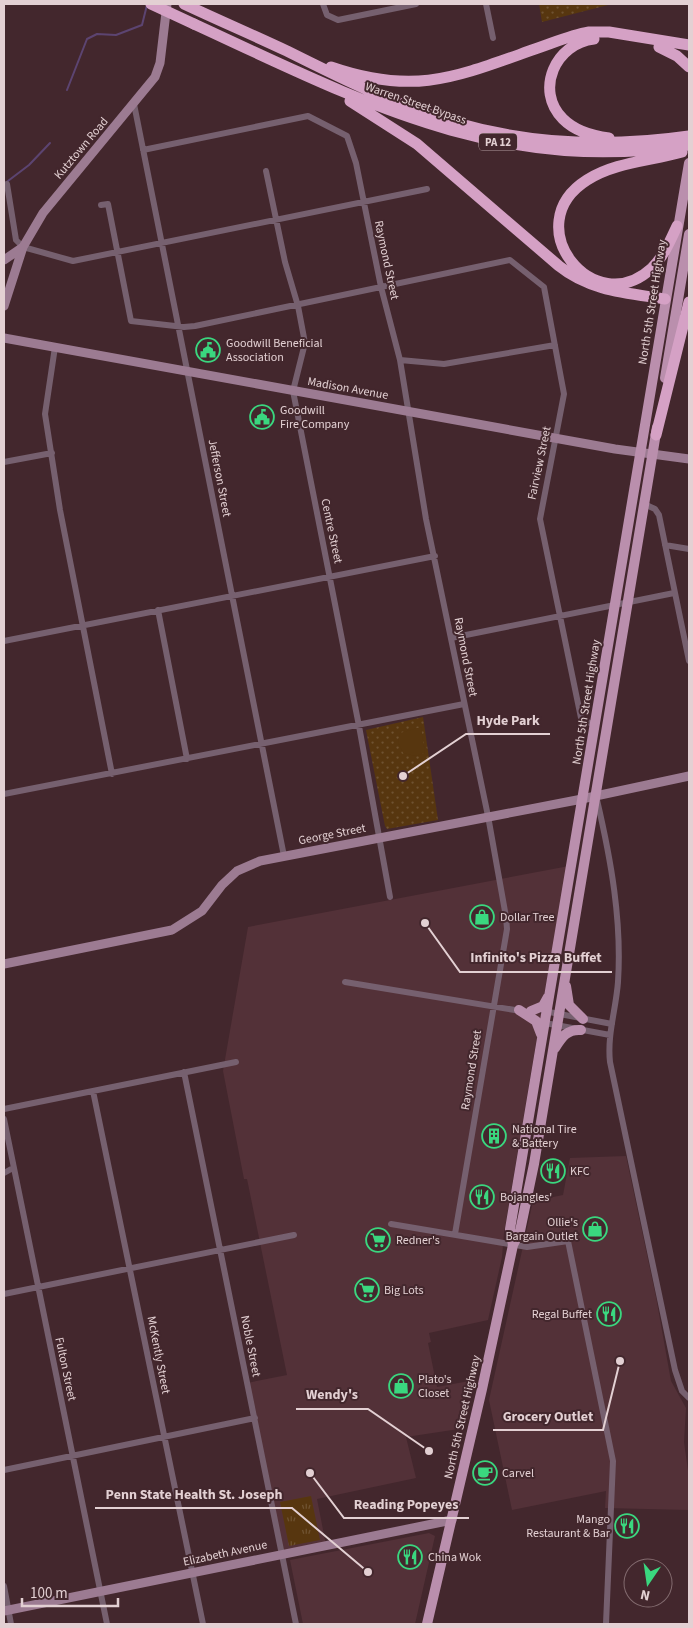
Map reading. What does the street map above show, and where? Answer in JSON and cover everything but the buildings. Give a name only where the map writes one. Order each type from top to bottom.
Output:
[{"type":"highway","name":"Warren Street Bypass","points":[[151,4],[317,80],[420,122],[475,138],[512,145],[566,151],[602,152],[689,145]]},
{"type":"highway","name":"Warren Street Bypass","points":[[184,4],[391,100],[458,124],[550,141],[635,142],[689,136]]},
{"type":"highway","points":[[285,50],[360,75],[413,82],[460,75],[589,32],[609,32],[686,43]]},
{"type":"highway","points":[[635,142],[596,136],[569,124],[553,104],[549,90],[550,76],[560,56],[585,40],[602,39],[689,51]]},
{"type":"highway","points":[[659,47],[677,56],[689,67]]},
{"type":"highway","points":[[317,80],[408,137],[559,266],[578,280],[597,288],[665,299]]},
{"type":"highway","points":[[677,226],[664,252],[652,268],[634,279],[619,283],[594,279],[576,268],[564,252],[559,232],[560,216],[566,202],[575,189],[589,179],[617,167],[689,150]]},
{"type":"highway","points":[[656,435],[689,302]]},
{"type":"main road","name":"North 5th Street Highway","points":[[427,1624],[513,1244],[520,1231],[542,1120],[644,504],[647,453],[665,299],[688,167]]},
{"type":"main road","name":"North 5th Street Highway","points":[[513,1244],[510,1229],[615,606],[647,453],[656,435],[689,234]]},
{"type":"main road","points":[[665,299],[679,296]]},
{"type":"main road","points":[[565,980],[569,1005],[583,1019]]},
{"type":"main road","points":[[531,1011],[543,1006],[551,989]]},
{"type":"main road","points":[[520,1010],[536,1021],[542,1038]]},
{"type":"main road","points":[[552,1053],[565,1033],[572,1029],[581,1030]]},
{"type":"street","name":"Kutztown Road","points":[[4,306],[23,248],[43,214],[152,82],[160,64],[167,4]]},
{"type":"street","points":[[323,4],[327,15],[338,20],[416,4]]},
{"type":"street","points":[[486,4],[493,38]]},
{"type":"street","name":"Jefferson Street","points":[[134,104],[284,856]]},
{"type":"street","name":"Raymond Street","points":[[143,150],[308,116],[347,136],[356,163],[381,287],[400,360],[410,412],[418,474],[488,816],[507,924],[455,1234]]},
{"type":"street","name":"Centre Street","points":[[266,171],[285,262],[298,306],[305,343],[294,391],[390,897]]},
{"type":"street","points":[[7,184],[16,240],[23,248],[73,261],[427,189]]},
{"type":"street","points":[[100,205],[108,204],[117,252]]},
{"type":"street","points":[[4,260],[23,248]]},
{"type":"street","name":"Fairview Street","points":[[117,252],[131,321],[178,324],[184,327],[298,306],[510,260],[544,287],[564,394],[540,514],[580,718],[595,726]]},
{"type":"street","name":"Madison Avenue","points":[[4,338],[556,438],[689,459]]},
{"type":"street","points":[[400,360],[444,364],[554,345]]},
{"type":"street","points":[[54,347],[45,414],[60,510],[112,774]]},
{"type":"street","points":[[4,462],[52,453]]},
{"type":"street","points":[[644,504],[658,512],[689,661]]},
{"type":"street","points":[[665,546],[689,549]]},
{"type":"street","points":[[4,641],[435,556]]},
{"type":"street","points":[[451,638],[628,604],[674,593]]},
{"type":"street","points":[[158,610],[187,759]]},
{"type":"street","points":[[4,794],[464,704]]},
{"type":"street","name":"George Street","points":[[4,964],[166,932],[186,923],[202,911],[222,885],[238,871],[260,861],[596,796],[689,776]]},
{"type":"street","points":[[596,796],[614,883],[618,982],[610,1035],[610,1062],[672,1361],[679,1383],[689,1398]]},
{"type":"street","points":[[345,982],[520,1010],[547,1011],[612,1024]]},
{"type":"street","points":[[545,1023],[610,1035]]},
{"type":"street","points":[[4,1110],[236,1062]]},
{"type":"street","name":"Noble Street","points":[[184,1072],[296,1624]]},
{"type":"street","name":"McKently Street","points":[[93,1091],[203,1624]]},
{"type":"street","name":"Fulton Street","points":[[4,1119],[107,1624]]},
{"type":"street","points":[[4,1172],[14,1168]]},
{"type":"street","points":[[391,1224],[513,1244],[527,1248],[568,1241],[613,1461],[606,1624]]},
{"type":"street","points":[[4,1294],[294,1235]]},
{"type":"street","points":[[4,1470],[255,1418]]},
{"type":"street","name":"Elizabeth Avenue","points":[[6,1610],[452,1520]]},
{"type":"street","points":[[4,1586],[6,1610],[11,1624]]},
{"type":"shaded area","points":[[569,866],[543,1000],[537,1013],[545,1014],[538,1031],[504,1233],[502,1257],[488,1320],[429,1333],[431,1342],[428,1343],[437,1387],[469,1381],[459,1429],[406,1437],[416,1478],[317,1499],[326,1545],[283,1554],[247,1383],[287,1375],[247,1179],[244,1179],[223,1071],[248,927]]},
{"type":"shaded area","points":[[626,1156],[656,1297],[671,1381],[686,1408],[684,1442],[689,1478],[689,1510],[605,1508],[606,1491],[512,1510],[489,1400],[533,1201],[563,1195],[570,1158]]},
{"type":"shaded area","points":[[429,1533],[435,1536],[415,1624],[303,1624],[290,1560]]},
{"type":"green space","points":[[539,4],[612,4],[542,22]]},
{"type":"green space","points":[[423,717],[438,820],[387,829],[366,730]]},
{"type":"green space","points":[[421,727],[425,753],[415,756],[403,753],[398,742],[400,733]]},
{"type":"green space","points":[[311,1496],[320,1540],[289,1546],[280,1502]]},
{"type":"waterway","points":[[67,90],[87,39],[97,34],[116,35],[142,25],[147,5]]},
{"type":"waterway","points":[[4,184],[29,165],[50,143]]},
{"type":"place","name":"Goodwill Beneficial Association","points":[[208,350]]},
{"type":"place","name":"Goodwill Fire Company","points":[[262,417]]},
{"type":"place","name":"Hyde Park","points":[[403,776]]},
{"type":"place","name":"Dollar Tree","points":[[482,917]]},
{"type":"place","name":"Infinito's Pizza Buffet","points":[[425,923]]},
{"type":"place","name":"National Tire & Battery","points":[[494,1136]]},
{"type":"place","name":"KFC","points":[[553,1171]]},
{"type":"place","name":"Bojangles'","points":[[482,1197]]},
{"type":"place","name":"Ollie's Bargain Outlet","points":[[595,1229]]},
{"type":"place","name":"Redner's","points":[[378,1240]]},
{"type":"place","name":"Big Lots","points":[[367,1290]]},
{"type":"place","name":"Regal Buffet","points":[[609,1314]]},
{"type":"place","name":"Grocery Outlet","points":[[620,1361]]},
{"type":"place","name":"Plato's Closet","points":[[401,1386]]},
{"type":"place","name":"Wendy's","points":[[429,1451]]},
{"type":"place","name":"Reading Popeyes","points":[[310,1473]]},
{"type":"place","name":"Carvel","points":[[485,1473]]},
{"type":"place","name":"Mango Restaurant & Bar","points":[[627,1526]]},
{"type":"place","name":"China Wok","points":[[410,1557]]},
{"type":"place","name":"Penn State Health St. Joseph","points":[[368,1572]]}]
